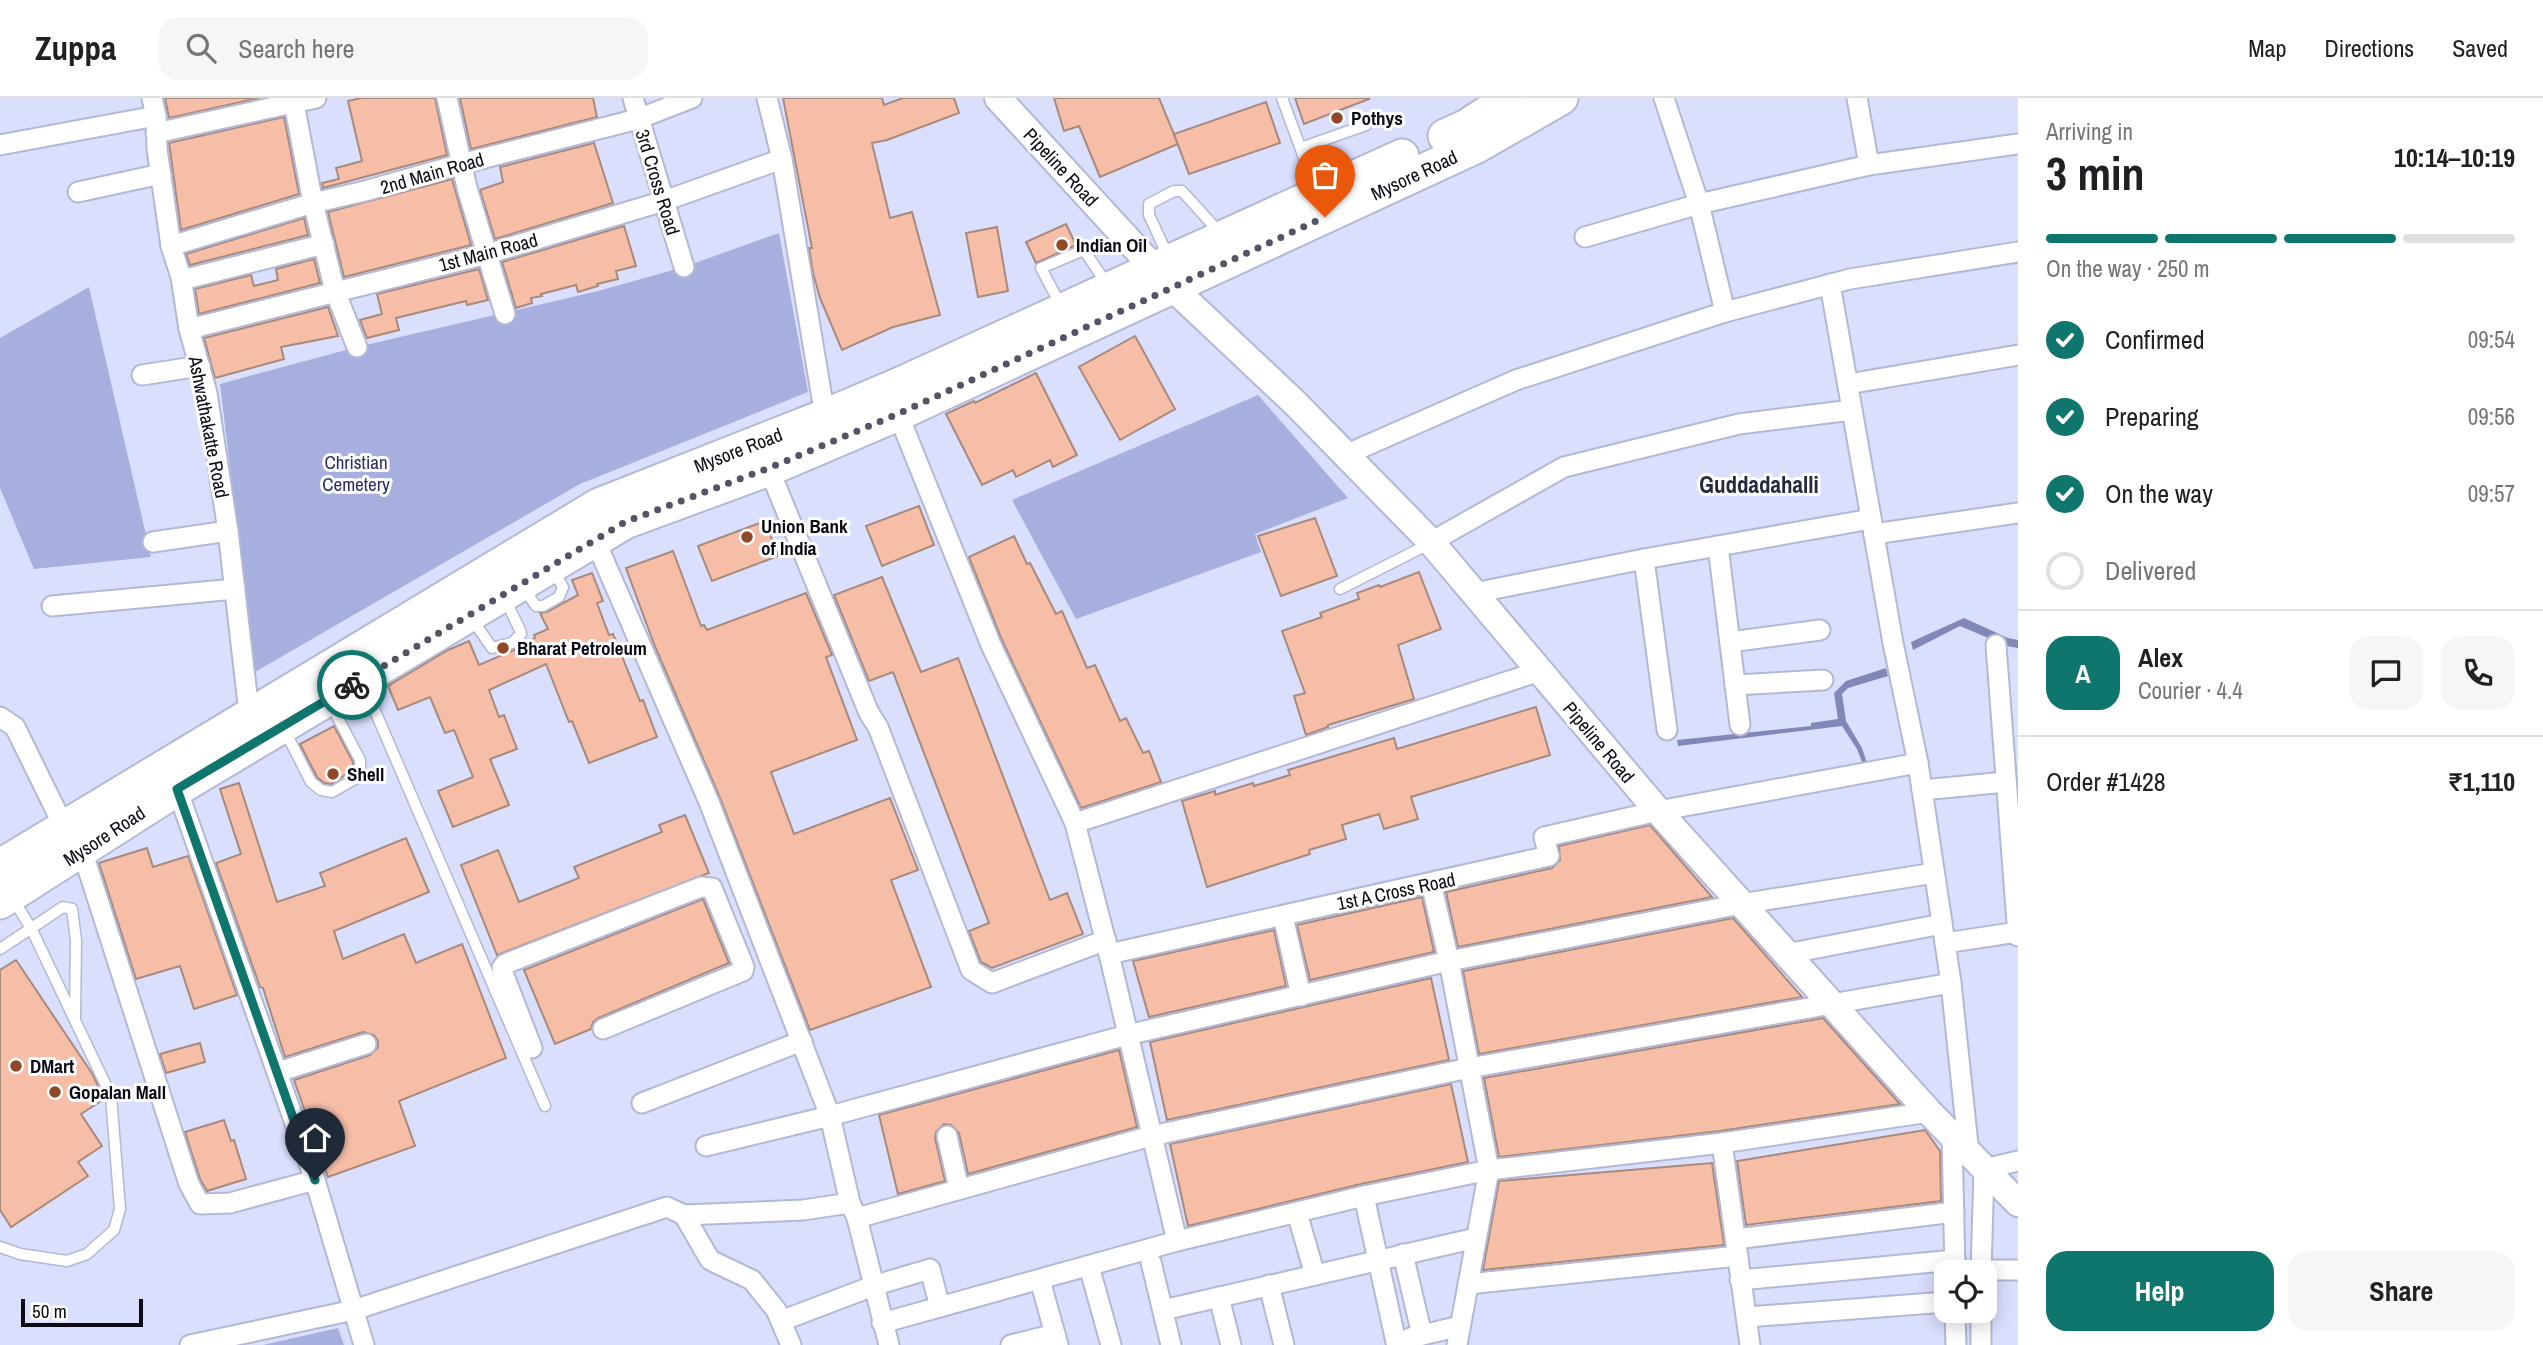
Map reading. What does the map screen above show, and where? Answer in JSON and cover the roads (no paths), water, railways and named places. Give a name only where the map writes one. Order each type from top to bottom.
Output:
[{"type":"highway","name":"Mysore Road","points":[[71,840],[177,789],[264,723],[328,699],[625,522],[769,468],[898,414],[1166,272],[1223,236],[1318,194],[1472,110],[1510,98]]},
{"type":"highway","name":"Mysore Road","points":[[4,888],[71,840],[264,723],[598,505],[825,416],[1109,288],[1166,272],[1477,146],[1561,98]]},
{"type":"street","points":[[0,145],[155,116],[316,98]]},
{"type":"street","points":[[447,98],[461,164],[505,314]]},
{"type":"street","name":"3rd Cross Road","points":[[633,98],[684,267]]},
{"type":"street","name":"2nd Main Road","points":[[171,246],[313,203],[638,119],[692,98]]},
{"type":"street","points":[[767,98],[782,159],[825,416]]},
{"type":"street","name":"Pipeline Road","points":[[998,98],[1431,542],[1658,811],[1929,1112],[2018,1203]]},
{"type":"street","points":[[1664,98],[1699,204],[1725,312]]},
{"type":"street","points":[[1857,98],[1869,165]]},
{"type":"street","points":[[294,101],[313,203],[335,291],[357,347]]},
{"type":"street","name":"Ashwathakatte Road","points":[[155,116],[171,246],[182,280],[190,329],[207,393],[235,589],[264,723]]},
{"type":"street","points":[[1586,237],[1699,204],[1869,165],[2018,144]]},
{"type":"street","name":"1st Main Road","points":[[190,329],[486,254],[664,201],[782,159]]},
{"type":"street","points":[[78,192],[161,174]]},
{"type":"street","points":[[182,280],[324,244]]},
{"type":"street","points":[[1345,455],[1516,380],[1725,312],[1850,279],[2018,252]]},
{"type":"street","points":[[1830,284],[1872,527],[1918,763],[1951,983],[1980,1260]]},
{"type":"street","points":[[1848,384],[2018,355]]},
{"type":"street","points":[[142,375],[200,366]]},
{"type":"street","points":[[1431,542],[1564,467],[1739,424],[1852,410]]},
{"type":"street","points":[[898,414],[991,645],[1076,823],[1177,1241]]},
{"type":"street","name":"1st A Cross Road","points":[[769,468],[869,713],[878,727],[971,970],[992,983],[1107,947],[1283,916],[1549,856],[1545,837],[1658,811]]},
{"type":"street","points":[[1474,593],[1718,546],[2018,513]]},
{"type":"street","points":[[153,542],[228,531]]},
{"type":"street","points":[[595,540],[709,802],[830,1116],[889,1345]]},
{"type":"street","points":[[1718,546],[1740,726]]},
{"type":"street","points":[[1644,559],[1667,730]]},
{"type":"street","points":[[52,606],[235,589]]},
{"type":"street","points":[[1730,642],[1820,630]]},
{"type":"street","points":[[1786,954],[1944,933],[2018,933],[2006,782],[2010,755],[1996,645]]},
{"type":"street","points":[[1076,823],[1540,671]]},
{"type":"street","points":[[1735,685],[1823,680]]},
{"type":"street","points":[[0,717],[15,727],[71,840],[87,866],[189,1184],[200,1204],[230,1203],[315,1180]]},
{"type":"street","points":[[1658,811],[1918,763]]},
{"type":"street","points":[[1922,790],[2006,782]]},
{"type":"street","points":[[177,789],[315,1180],[364,1345]]},
{"type":"street","points":[[706,1146],[830,1116],[1127,1035],[1448,961],[1741,904],[1934,873]]},
{"type":"street","points":[[1364,1196],[1378,1260],[1391,1343],[1422,1335],[1458,1335],[1489,1170],[1431,883]]},
{"type":"street","points":[[532,1048],[503,973],[505,964],[701,887],[712,888],[744,967],[740,974],[603,1030]]},
{"type":"street","points":[[721,908],[747,898]]},
{"type":"street","points":[[1283,916],[1301,996]]},
{"type":"street","points":[[740,958],[766,949]]},
{"type":"street","points":[[190,1345],[354,1310],[667,1207],[684,1215],[854,1210],[959,1189],[1151,1136],[1469,1068],[1833,1006],[1951,983]]},
{"type":"street","points":[[642,1103],[802,1041]]},
{"type":"street","points":[[278,1072],[366,1044]]},
{"type":"street","points":[[882,1323],[1177,1241],[1364,1196],[1489,1170],[1722,1143],[1929,1112]]},
{"type":"street","points":[[947,1136],[959,1189]]},
{"type":"street","points":[[1722,1143],[1750,1345]]},
{"type":"street","points":[[1968,1153],[2018,1161]]},
{"type":"street","points":[[1955,1260],[1954,1212],[1968,1153]]},
{"type":"street","points":[[1468,1284],[1737,1248],[1954,1212]]},
{"type":"street","points":[[1297,1213],[1315,1275]]},
{"type":"street","points":[[684,1215],[710,1260],[752,1280],[776,1310],[791,1345]]},
{"type":"street","points":[[1163,1310],[1476,1238]]},
{"type":"street","points":[[1403,1254],[1422,1335]]},
{"type":"street","points":[[1151,1262],[1171,1345]]},
{"type":"street","points":[[1089,1266],[1111,1345]]},
{"type":"street","points":[[1740,1280],[1934,1267]]},
{"type":"street","points":[[781,1321],[873,1286],[930,1269],[940,1307]]},
{"type":"street","points":[[1997,1271],[2018,1270]]},
{"type":"street","points":[[1011,1345],[1057,1339],[1040,1280]]},
{"type":"street","points":[[1269,1285],[1283,1345]]},
{"type":"street","points":[[1219,1297],[1231,1345]]},
{"type":"street","points":[[1747,1317],[1934,1303]]},
{"type":"street","points":[[1955,1323],[1956,1345]]},
{"type":"street","points":[[1981,1323],[1981,1345]]},
{"type":"lane","points":[[1282,98],[1318,194]]},
{"type":"lane","points":[[1301,148],[1366,125]]},
{"type":"lane","points":[[1166,272],[1149,215],[1149,204],[1174,191],[1182,191],[1223,236]]},
{"type":"lane","points":[[1063,309],[1041,268],[1084,250],[1109,288]]},
{"type":"lane","points":[[1340,589],[1431,542]]},
{"type":"lane","points":[[470,615],[492,648],[512,643],[520,630],[512,589]]},
{"type":"lane","points":[[361,680],[545,1105]]},
{"type":"lane","points":[[264,723],[311,782],[321,790],[332,792],[355,779],[360,772],[360,760],[328,699]]},
{"type":"lane","points":[[0,1247],[20,1254],[67,1261],[87,1254],[114,1230],[120,1209],[111,1096],[31,928],[4,888]]},
{"type":"lane","points":[[0,949],[63,907],[72,909],[76,940],[75,1019]]},
{"type":"place","name":"Pothys","points":[[1337,118]]},
{"type":"place","name":"Indian Oil","points":[[1062,245]]},
{"type":"place","name":"Union Bank of India","points":[[747,537]]},
{"type":"place","name":"Bharat Petroleum","points":[[503,648]]},
{"type":"place","name":"Shell","points":[[333,774]]},
{"type":"place","name":"DMart","points":[[16,1066]]},
{"type":"place","name":"Gopalan Mall","points":[[55,1092]]},
{"type":"district","name":"Guddadahalli","points":[[1759,485]]},
{"type":"park label","name":"Christian Cemetery","points":[[356,473]]}]
